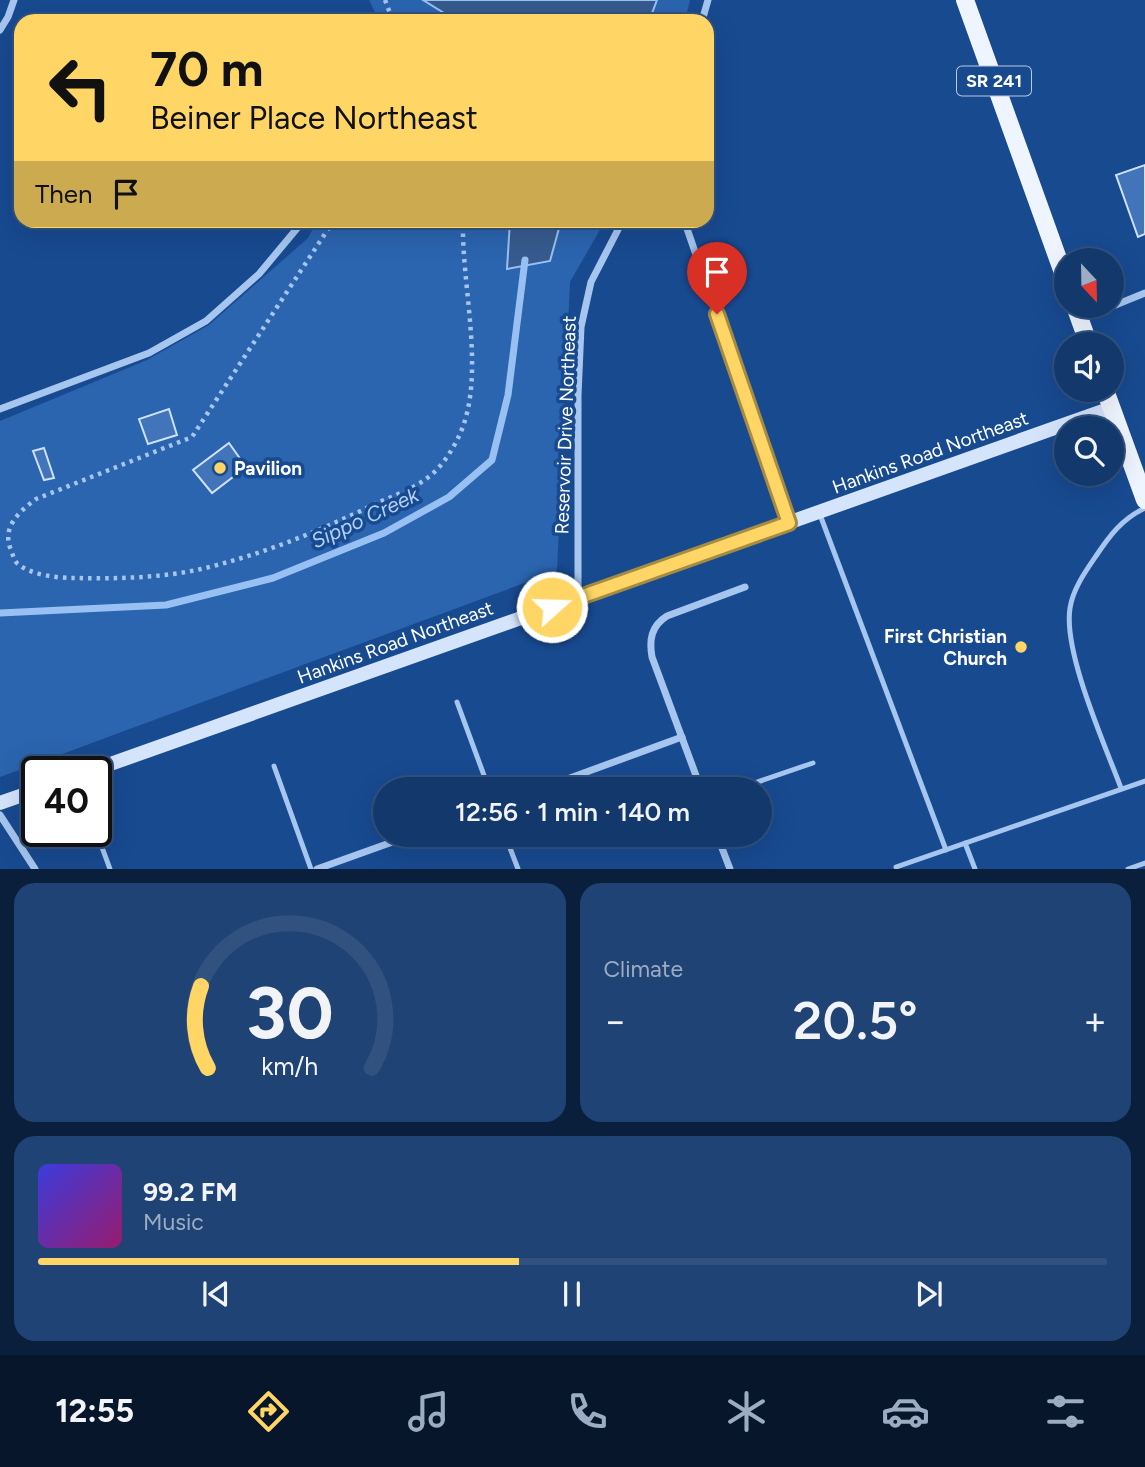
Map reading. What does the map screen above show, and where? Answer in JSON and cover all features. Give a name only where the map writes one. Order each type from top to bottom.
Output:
[{"type":"main road","name":"SR 241","points":[[965,0],[1054,248]]},
{"type":"main road","points":[[1109,402],[1145,500]]},
{"type":"street","points":[[0,30],[14,0]]},
{"type":"street","points":[[0,409],[149,353],[206,321],[259,274],[297,228]]},
{"type":"street","name":"Reservoir Drive Northeast","points":[[578,598],[578,395],[581,327],[591,282],[619,228]]},
{"type":"street","points":[[687,228],[789,523]]},
{"type":"street","points":[[1124,299],[1145,293]]},
{"type":"street","name":"Hankins Road Northeast","points":[[112,763],[1111,408]]},
{"type":"street","points":[[697,777],[652,657],[652,632],[660,620],[667,616],[745,587]]},
{"type":"street","points":[[573,777],[682,737]]},
{"type":"street","points":[[0,803],[21,796]]},
{"type":"street","points":[[0,815],[35,869]]},
{"type":"street","points":[[317,869],[378,847]]},
{"type":"street","points":[[722,847],[730,869]]},
{"type":"lane","points":[[1121,788],[1079,672],[1072,646],[1069,617],[1075,590],[1105,542],[1127,517],[1145,508]]},
{"type":"lane","points":[[819,512],[946,849]]},
{"type":"lane","points":[[457,702],[485,777]]},
{"type":"lane","points":[[772,777],[813,763]]},
{"type":"lane","points":[[274,766],[311,869]]},
{"type":"lane","points":[[896,867],[1145,781]]},
{"type":"lane","points":[[965,843],[975,869]]},
{"type":"lane","points":[[102,847],[110,869]]},
{"type":"lane","points":[[510,847],[518,869]]},
{"type":"lane","points":[[1128,869],[1145,863]]},
{"type":"path","points":[[329,228],[192,437],[36,499],[20,510],[9,528],[8,544],[16,563],[32,572],[72,578],[164,575],[199,569],[246,558],[348,517],[423,481],[443,463],[460,435],[471,400],[472,365],[462,250],[463,228]]},
{"type":"shaded area","points":[[369,0],[690,0],[687,14],[376,14]]},
{"type":"shaded area","points":[[423,0],[657,0],[652,14],[446,14]]},
{"type":"shaded area","points":[[313,228],[601,228],[570,282],[557,571],[57,756],[21,756],[21,769],[0,777],[0,421],[147,360],[209,325],[308,238]]},
{"type":"shaded area","points":[[510,228],[559,228],[550,261],[507,269]]},
{"type":"building","points":[[1145,165],[1145,234],[1138,237],[1116,175]]},
{"type":"building","points":[[169,409],[177,435],[148,444],[139,419]]},
{"type":"building","name":"Pavilion","points":[[229,443],[246,467],[212,493],[193,470]]},
{"type":"building","points":[[44,448],[54,478],[44,480],[33,451]]},
{"type":"waterway","name":"Sippo Creek","points":[[0,613],[166,605],[273,578],[384,533],[449,497],[492,460],[508,395],[525,260]]},
{"type":"place","name":"Pavilion","points":[[220,468]]},
{"type":"place","name":"First Christian Church","points":[[1021,647]]},
{"type":"route","points":[[552,607],[789,523],[717,314]]}]
